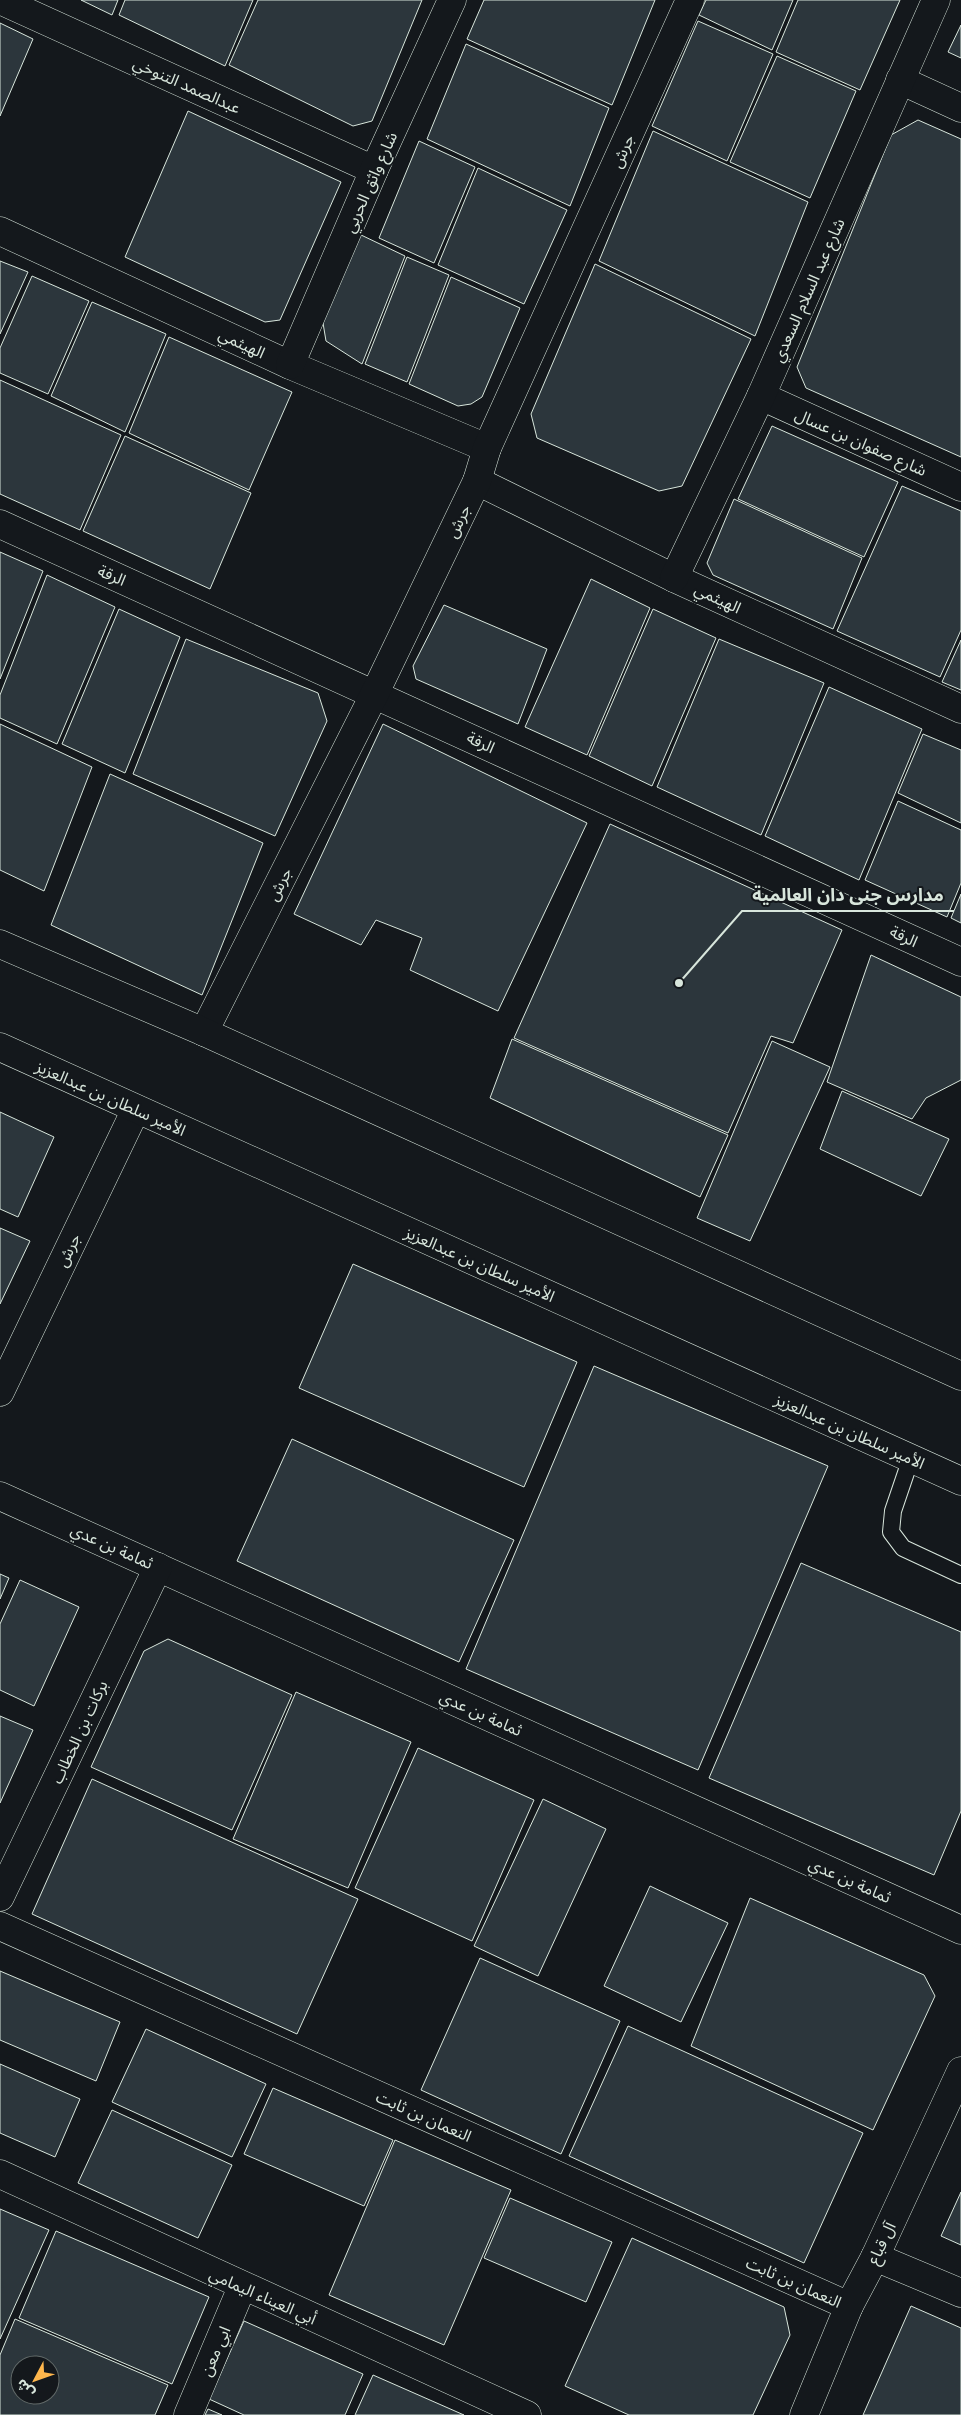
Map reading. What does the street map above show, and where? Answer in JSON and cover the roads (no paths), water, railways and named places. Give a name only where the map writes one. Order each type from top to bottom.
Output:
[{"type":"street","name":"عبدالصمد التنوخي","points":[[0,0],[374,170]]},
{"type":"street","name":"شارع واثق الحربي","points":[[290,365],[374,170],[452,0]]},
{"type":"street","name":"جرش","points":[[204,1032],[375,693],[477,481],[487,448],[690,0]]},
{"type":"street","name":"شارع عبد السلام السعدي","points":[[674,578],[761,396],[936,0]]},
{"type":"street","points":[[900,80],[961,108]]},
{"type":"street","name":"الهيثمي","points":[[0,231],[290,365],[487,448]]},
{"type":"street","name":"شارع صفوان بن عسال","points":[[761,396],[961,487]]},
{"type":"street","name":"الهيثمي","points":[[477,481],[674,578],[961,709]]},
{"type":"street","name":"الرقة","points":[[0,524],[375,693],[961,962]]},
{"type":"street","points":[[0,944],[204,1032],[961,1376]]},
{"type":"street","name":"الأمير سلطان بن عبدالعزيز","points":[[0,1048],[961,1481]]},
{"type":"street","name":"جرش","points":[[0,1392],[136,1109]]},
{"type":"street","name":"ثمامة بن عدي","points":[[0,1496],[961,1930]]},
{"type":"street","name":"بركات بن الخطاب","points":[[0,1897],[158,1566]]},
{"type":"street","name":"النعمان بن ثابت","points":[[0,1926],[849,2306]]},
{"type":"street","name":"آل قباع","points":[[804,2415],[849,2306],[875,2256],[961,2071]]},
{"type":"street","name":"أبي العيناء اليمامي","points":[[0,2174],[242,2287],[527,2415]]},
{"type":"street","points":[[875,2256],[961,2293]]},
{"type":"street","name":"ابي معن","points":[[188,2415],[242,2287]]},
{"type":"lane","points":[[911,1458],[893,1511],[891,1532],[903,1548],[961,1575]]},
{"type":"place","name":"مدارس جنى دان العالمية","points":[[679,983]]}]
